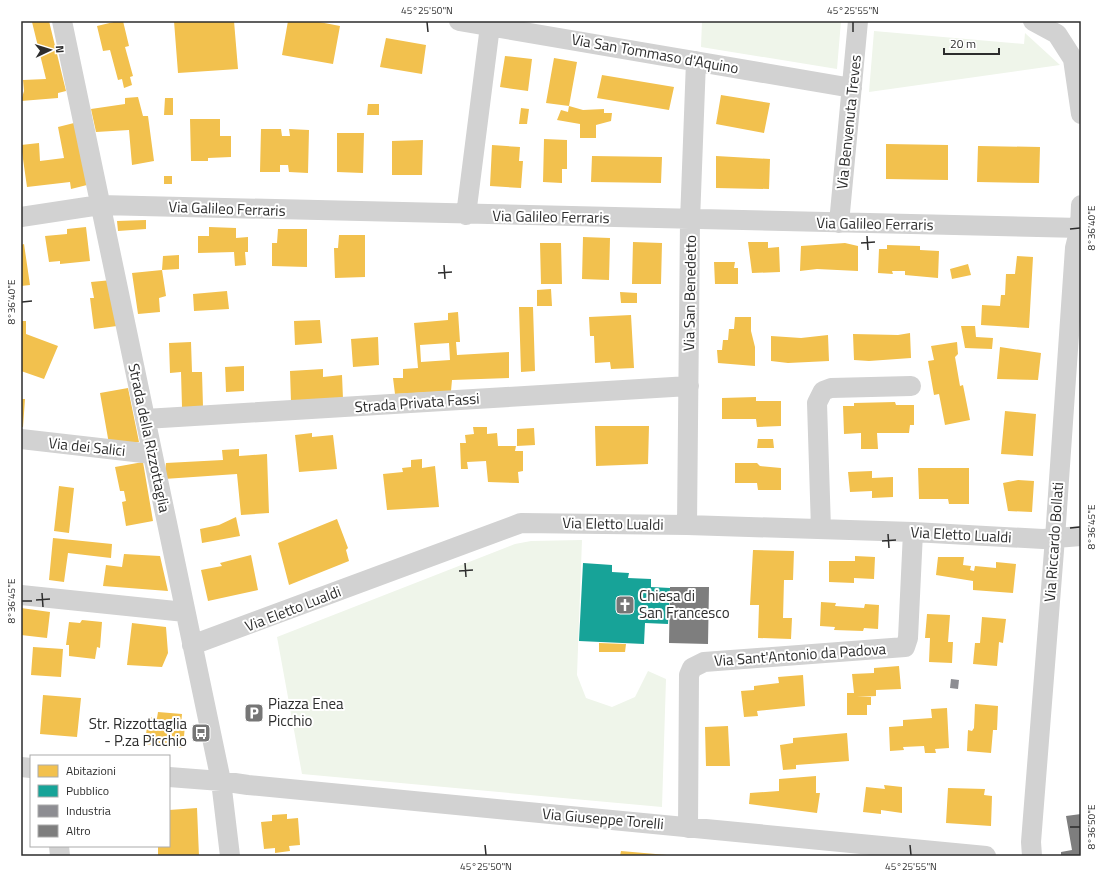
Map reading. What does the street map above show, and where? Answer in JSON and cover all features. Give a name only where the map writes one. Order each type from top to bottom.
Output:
[{"type":"street","name":"Strada della Rizzottaglia","points":[[62,21],[221,781],[230,856]]},
{"type":"street","name":"Via San Tommaso d'Aquino","points":[[459,21],[852,88]]},
{"type":"street","name":"Via Benvenuta Treves","points":[[839,223],[858,21]]},
{"type":"street","points":[[1033,21],[1057,34],[1074,59],[1081,114]]},
{"type":"street","points":[[466,215],[490,26]]},
{"type":"street","name":"Via San Benedetto","points":[[687,525],[690,220],[696,61]]},
{"type":"street","name":"Via Galileo Ferraris","points":[[21,217],[100,205],[466,215],[1080,228]]},
{"type":"street","name":"Via Riccardo Bollati","points":[[1032,856],[1031,842],[1055,538],[1075,248],[1080,228],[1081,205]]},
{"type":"street","name":"Strada Privata Fassi","points":[[145,419],[689,386]]},
{"type":"street","points":[[821,529],[817,403],[823,391],[831,388],[911,386]]},
{"type":"street","name":"Via dei Salici","points":[[21,440],[152,454]]},
{"type":"street","name":"Via Eletto Lualdi","points":[[192,645],[521,523],[687,525],[821,529],[1043,539],[1081,536]]},
{"type":"street","name":"Via Sant'Antonio da Padova","points":[[688,828],[689,676],[692,668],[704,662],[905,647],[908,638],[913,532]]},
{"type":"street","points":[[21,594],[186,612]]},
{"type":"street","name":"Via Giuseppe Torelli","points":[[170,777],[986,856]]},
{"type":"shaded area","points":[[702,21],[841,21],[837,69],[701,47]]},
{"type":"shaded area","points":[[874,31],[1024,44],[1025,33],[1060,65],[869,92]]},
{"type":"shaded area","points":[[582,540],[577,675],[586,698],[612,707],[635,697],[648,671],[666,679],[662,807],[302,774],[277,637],[515,544],[531,541]]},
{"type":"building: Abitazioni","points":[[49,21],[66,91],[58,93],[58,98],[21,101],[24,91],[23,80],[46,79],[32,22]]},
{"type":"building: Abitazioni","points":[[123,21],[129,46],[125,47],[133,76],[130,77],[132,85],[124,88],[122,79],[118,80],[110,50],[103,51],[97,26]]},
{"type":"building: Abitazioni","points":[[174,21],[234,21],[238,69],[178,73]]},
{"type":"building: Abitazioni","points":[[288,21],[314,21],[340,26],[333,64],[282,55]]},
{"type":"building: Abitazioni","points":[[386,38],[426,45],[422,74],[380,67]]},
{"type":"building: Abitazioni","points":[[505,56],[532,59],[528,91],[500,87]]},
{"type":"building: Abitazioni","points":[[554,58],[577,62],[569,106],[546,103]]},
{"type":"building: Abitazioni","points":[[602,75],[674,87],[669,110],[597,98]]},
{"type":"building: Abitazioni","points":[[721,95],[770,103],[764,133],[716,124]]},
{"type":"building: Abitazioni","points":[[138,97],[143,116],[148,116],[154,161],[132,165],[129,130],[96,132],[91,109],[125,104],[125,98]]},
{"type":"building: Abitazioni","points":[[165,98],[173,98],[173,115],[164,115]]},
{"type":"building: Abitazioni","points":[[368,104],[379,104],[379,115],[367,115]]},
{"type":"building: Abitazioni","points":[[569,106],[583,110],[604,109],[604,113],[612,113],[611,121],[596,125],[596,138],[580,138],[580,124],[557,120],[561,110],[568,112]]},
{"type":"building: Abitazioni","points":[[521,108],[529,109],[527,124],[519,124]]},
{"type":"building: Abitazioni","points":[[190,119],[220,119],[220,136],[231,136],[231,157],[208,158],[208,161],[191,161]]},
{"type":"building: Abitazioni","points":[[74,123],[87,185],[71,189],[70,182],[27,187],[21,145],[39,143],[40,161],[64,158],[58,127]]},
{"type":"building: Abitazioni","points":[[261,129],[281,129],[282,136],[290,136],[289,129],[309,130],[308,173],[289,172],[288,165],[280,165],[280,172],[260,172]]},
{"type":"building: Abitazioni","points":[[337,133],[364,133],[363,173],[337,172]]},
{"type":"building: Abitazioni","points":[[544,139],[567,140],[567,169],[562,169],[562,183],[543,182]]},
{"type":"building: Abitazioni","points":[[423,140],[422,175],[392,175],[392,141]]},
{"type":"building: Abitazioni","points":[[886,144],[948,145],[948,180],[886,179]]},
{"type":"building: Abitazioni","points":[[492,145],[520,147],[519,161],[523,161],[521,188],[490,186]]},
{"type":"building: Abitazioni","points":[[978,146],[1040,147],[1039,183],[977,182]]},
{"type":"building: Abitazioni","points":[[592,156],[662,157],[661,183],[591,182]]},
{"type":"building: Abitazioni","points":[[716,156],[770,159],[769,189],[716,188]]},
{"type":"building: Abitazioni","points":[[164,176],[172,176],[172,184],[164,184]]},
{"type":"building: Abitazioni","points":[[146,220],[146,229],[118,231],[117,221]]},
{"type":"building: Abitazioni","points":[[86,227],[90,261],[60,264],[60,261],[49,262],[45,236],[67,234],[67,229]]},
{"type":"building: Abitazioni","points":[[209,227],[236,228],[236,238],[248,237],[248,252],[245,252],[246,265],[235,266],[234,252],[198,253],[198,236],[209,236]]},
{"type":"building: Abitazioni","points":[[278,229],[307,229],[307,267],[272,266],[272,243],[277,243]]},
{"type":"building: Abitazioni","points":[[339,235],[365,235],[365,277],[335,278],[334,248],[338,248]]},
{"type":"building: Abitazioni","points":[[583,237],[610,238],[609,280],[582,279]]},
{"type":"building: Abitazioni","points":[[633,242],[662,243],[661,284],[632,284]]},
{"type":"building: Abitazioni","points":[[748,242],[768,242],[768,248],[779,247],[780,272],[752,273]]},
{"type":"building: Abitazioni","points":[[540,243],[561,243],[562,284],[541,284]]},
{"type":"building: Abitazioni","points":[[845,243],[858,246],[858,271],[817,269],[800,271],[801,246]]},
{"type":"building: Abitazioni","points":[[24,244],[30,285],[21,286],[21,245]]},
{"type":"building: Abitazioni","points":[[887,245],[920,246],[920,250],[939,251],[938,278],[905,275],[905,271],[892,271],[893,274],[878,273],[879,249],[887,249]]},
{"type":"building: Abitazioni","points":[[179,255],[179,269],[162,270],[163,256]]},
{"type":"building: Abitazioni","points":[[1017,256],[1033,257],[1029,328],[981,325],[982,305],[1000,306],[1001,295],[1005,295],[1006,274],[1015,274]]},
{"type":"building: Abitazioni","points":[[714,262],[735,262],[734,268],[738,268],[738,284],[715,284]]},
{"type":"building: Abitazioni","points":[[968,264],[971,275],[952,279],[950,269]]},
{"type":"building: Abitazioni","points":[[162,270],[166,296],[159,298],[160,312],[138,314],[132,273]]},
{"type":"building: Abitazioni","points":[[112,280],[117,326],[94,329],[90,298],[94,298],[91,282]]},
{"type":"building: Abitazioni","points":[[551,289],[552,306],[537,306],[537,290]]},
{"type":"building: Abitazioni","points":[[227,291],[229,309],[194,311],[193,294]]},
{"type":"building: Abitazioni","points":[[620,292],[637,293],[637,303],[621,303]]},
{"type":"building: Abitazioni","points":[[519,307],[533,307],[535,371],[521,372]]},
{"type":"building: Abitazioni","points":[[458,312],[460,342],[456,342],[457,355],[509,352],[509,378],[452,380],[451,391],[395,394],[393,378],[403,378],[403,369],[418,368],[414,323],[448,320],[448,313]],"holes":[[[449,343],[450,360],[421,362],[420,345]]]},
{"type":"building: Abitazioni","points":[[631,315],[634,368],[611,369],[610,362],[595,363],[594,336],[590,336],[589,317]]},
{"type":"building: Abitazioni","points":[[735,317],[751,317],[751,331],[755,347],[755,366],[718,363],[717,350],[722,350],[723,340],[728,340],[729,329],[734,329]]},
{"type":"building: Abitazioni","points":[[320,320],[322,343],[295,345],[294,321]]},
{"type":"building: Abitazioni","points":[[21,321],[26,321],[26,334],[58,346],[44,379],[21,371]]},
{"type":"building: Abitazioni","points":[[961,326],[975,326],[976,337],[993,338],[992,349],[965,348]]},
{"type":"building: Abitazioni","points":[[910,333],[911,358],[869,361],[854,360],[853,334],[898,335]]},
{"type":"building: Abitazioni","points":[[828,335],[829,361],[788,363],[771,361],[771,336],[801,338]]},
{"type":"building: Abitazioni","points":[[378,337],[379,365],[353,367],[351,339]]},
{"type":"building: Abitazioni","points":[[191,342],[192,372],[202,372],[203,407],[182,407],[181,372],[170,373],[169,343]]},
{"type":"building: Abitazioni","points":[[957,342],[958,354],[955,357],[960,386],[963,385],[970,420],[945,425],[939,394],[934,395],[928,361],[934,360],[931,346]]},
{"type":"building: Abitazioni","points":[[1000,347],[1041,353],[1038,380],[997,379]]},
{"type":"building: Abitazioni","points":[[244,366],[244,391],[226,392],[225,367]]},
{"type":"building: Abitazioni","points":[[323,369],[323,377],[342,375],[343,399],[291,402],[290,371]]},
{"type":"building: Abitazioni","points":[[128,388],[139,442],[122,445],[109,444],[100,393]]},
{"type":"building: Abitazioni","points":[[756,397],[756,401],[781,401],[781,426],[757,427],[756,419],[722,419],[722,398]]},
{"type":"building: Abitazioni","points":[[21,399],[25,399],[23,427],[21,427]]},
{"type":"building: Abitazioni","points":[[895,402],[896,405],[914,405],[914,425],[910,425],[909,433],[877,433],[878,449],[861,449],[861,433],[844,434],[843,406],[854,406],[854,403]]},
{"type":"building: Abitazioni","points":[[1005,411],[1036,414],[1033,456],[1001,454]]},
{"type":"building: Abitazioni","points":[[595,426],[649,426],[648,464],[596,466]]},
{"type":"building: Abitazioni","points":[[473,427],[487,427],[487,434],[497,433],[498,446],[516,446],[515,451],[523,451],[523,471],[518,472],[519,483],[488,482],[486,461],[467,462],[468,469],[461,469],[460,443],[466,443],[465,435],[474,434]]},
{"type":"building: Abitazioni","points":[[534,428],[535,445],[517,446],[517,429]]},
{"type":"building: Abitazioni","points":[[312,433],[312,437],[333,435],[337,469],[299,472],[295,435]]},
{"type":"building: Abitazioni","points":[[758,439],[773,439],[774,448],[757,448]]},
{"type":"building: Abitazioni","points":[[239,449],[239,456],[267,454],[269,513],[241,515],[237,474],[164,479],[166,463],[223,460],[222,450]]},
{"type":"building: Abitazioni","points":[[422,459],[422,468],[435,466],[439,507],[387,510],[383,474],[403,472],[402,468],[411,467],[411,460]]},
{"type":"building: Abitazioni","points":[[143,462],[153,521],[126,526],[122,502],[126,501],[124,491],[120,491],[115,467]]},
{"type":"building: Abitazioni","points":[[735,463],[757,463],[760,466],[781,468],[781,490],[758,490],[757,483],[735,483]]},
{"type":"building: Abitazioni","points":[[918,468],[969,468],[969,504],[949,504],[948,499],[919,499]]},
{"type":"building: Abitazioni","points":[[872,471],[872,478],[893,477],[893,497],[872,498],[872,491],[850,492],[848,472]]},
{"type":"building: Abitazioni","points":[[1018,480],[1034,481],[1032,512],[1008,511],[1003,483]]},
{"type":"building: Abitazioni","points":[[59,486],[74,488],[69,533],[54,531]]},
{"type":"building: Abitazioni","points":[[236,517],[240,536],[202,543],[200,529],[219,525]]},
{"type":"building: Abitazioni","points":[[337,519],[348,548],[346,550],[349,561],[289,585],[278,543]]},
{"type":"building: Abitazioni","points":[[53,538],[112,544],[111,558],[68,553],[64,582],[49,580]]},
{"type":"building: Abitazioni","points":[[753,550],[794,551],[793,580],[784,580],[783,618],[792,618],[791,639],[758,638],[759,605],[750,605]]},
{"type":"building: Abitazioni","points":[[124,554],[160,556],[168,591],[103,586],[106,565],[122,567]]},
{"type":"building: Abitazioni","points":[[251,555],[258,590],[208,601],[201,570],[222,566],[220,563]]},
{"type":"building: Abitazioni","points":[[855,556],[875,557],[874,579],[854,578],[854,583],[829,582],[829,561],[855,561]]},
{"type":"building: Abitazioni","points":[[938,557],[964,557],[963,565],[971,566],[970,570],[974,571],[975,566],[996,568],[996,562],[1016,564],[1013,593],[973,590],[973,581],[936,575]]},
{"type":"building: Abitazioni","points":[[821,602],[836,603],[835,606],[864,608],[865,604],[879,605],[878,629],[864,628],[863,631],[834,630],[835,627],[820,626]]},
{"type":"building: Abitazioni","points":[[21,608],[50,612],[47,638],[21,635]]},
{"type":"building: Abitazioni","points":[[927,614],[950,615],[948,642],[953,642],[952,663],[929,662],[930,638],[925,638]]},
{"type":"building: Abitazioni","points":[[982,617],[1006,619],[1003,643],[999,642],[997,666],[973,664],[975,643],[980,643]]},
{"type":"building: Abitazioni","points":[[82,620],[102,622],[100,648],[97,647],[95,659],[69,656],[69,645],[66,645],[69,622],[80,623]]},
{"type":"building: Abitazioni","points":[[132,623],[166,627],[168,653],[162,667],[127,665]]},
{"type":"building: Abitazioni","points":[[599,643],[626,644],[625,652],[599,652]]},
{"type":"building: Abitazioni","points":[[33,647],[63,649],[61,677],[31,675]]},
{"type":"building: Abitazioni","points":[[899,666],[901,689],[876,690],[876,696],[857,697],[871,697],[871,705],[867,705],[867,715],[847,715],[847,693],[854,693],[852,674],[874,673],[874,668]]},
{"type":"building: Abitazioni","points":[[803,675],[805,706],[757,711],[758,716],[744,717],[741,691],[754,690],[754,686],[779,683],[778,677]]},
{"type":"building: Abitazioni","points":[[43,695],[81,698],[77,737],[40,734]]},
{"type":"building: Abitazioni","points":[[975,704],[998,706],[997,730],[993,730],[991,753],[967,751],[968,730],[972,731],[974,728]]},
{"type":"building: Abitazioni","points":[[947,708],[949,748],[935,749],[936,753],[925,753],[924,746],[903,747],[904,750],[890,751],[889,727],[903,726],[903,720],[932,718],[931,709]]},
{"type":"building: Abitazioni","points":[[158,712],[182,714],[181,725],[185,725],[183,748],[145,744],[148,717],[157,718]]},
{"type":"building: Abitazioni","points":[[728,726],[730,766],[706,766],[705,727]]},
{"type":"building: Abitazioni","points":[[847,733],[849,761],[796,765],[796,769],[783,770],[780,745],[793,743],[793,738]]},
{"type":"building: Abitazioni","points":[[816,776],[816,793],[820,793],[817,813],[749,804],[750,793],[779,791],[779,779]]},
{"type":"building: Abitazioni","points":[[884,785],[902,787],[902,813],[881,810],[881,814],[863,812],[866,787],[885,789]]},
{"type":"building: Abitazioni","points":[[948,788],[985,789],[984,795],[992,796],[991,826],[946,823]]},
{"type":"building: Abitazioni","points":[[197,808],[199,856],[158,856],[158,847],[170,847],[170,810]]},
{"type":"building: Abitazioni","points":[[287,814],[287,819],[298,818],[300,845],[289,846],[290,851],[275,853],[275,848],[264,849],[261,822],[272,821],[272,815]]},
{"type":"building: Abitazioni","points":[[621,851],[667,855],[667,856],[620,856]]},
{"type":"building: Pubblico","name":"Chiesa di San Francesco","points":[[583,563],[612,565],[612,572],[629,573],[628,578],[651,579],[651,587],[670,588],[668,624],[645,623],[644,644],[579,641]]},
{"type":"building: Industria","points":[[951,679],[959,680],[958,689],[950,688]]},
{"type":"building: Altro","points":[[670,587],[709,587],[708,644],[669,643]]},
{"type":"building: Altro","points":[[1081,814],[1081,856],[1061,856],[1061,852],[1072,850],[1066,816]]},
{"type":"place","name":"Chiesa di San Francesco","points":[[625,605]]},
{"type":"place","name":"Piazza Enea Picchio","points":[[254,713]]},
{"type":"place","name":"Str. Rizzottaglia - P.za Picchio","points":[[201,733]]}]
